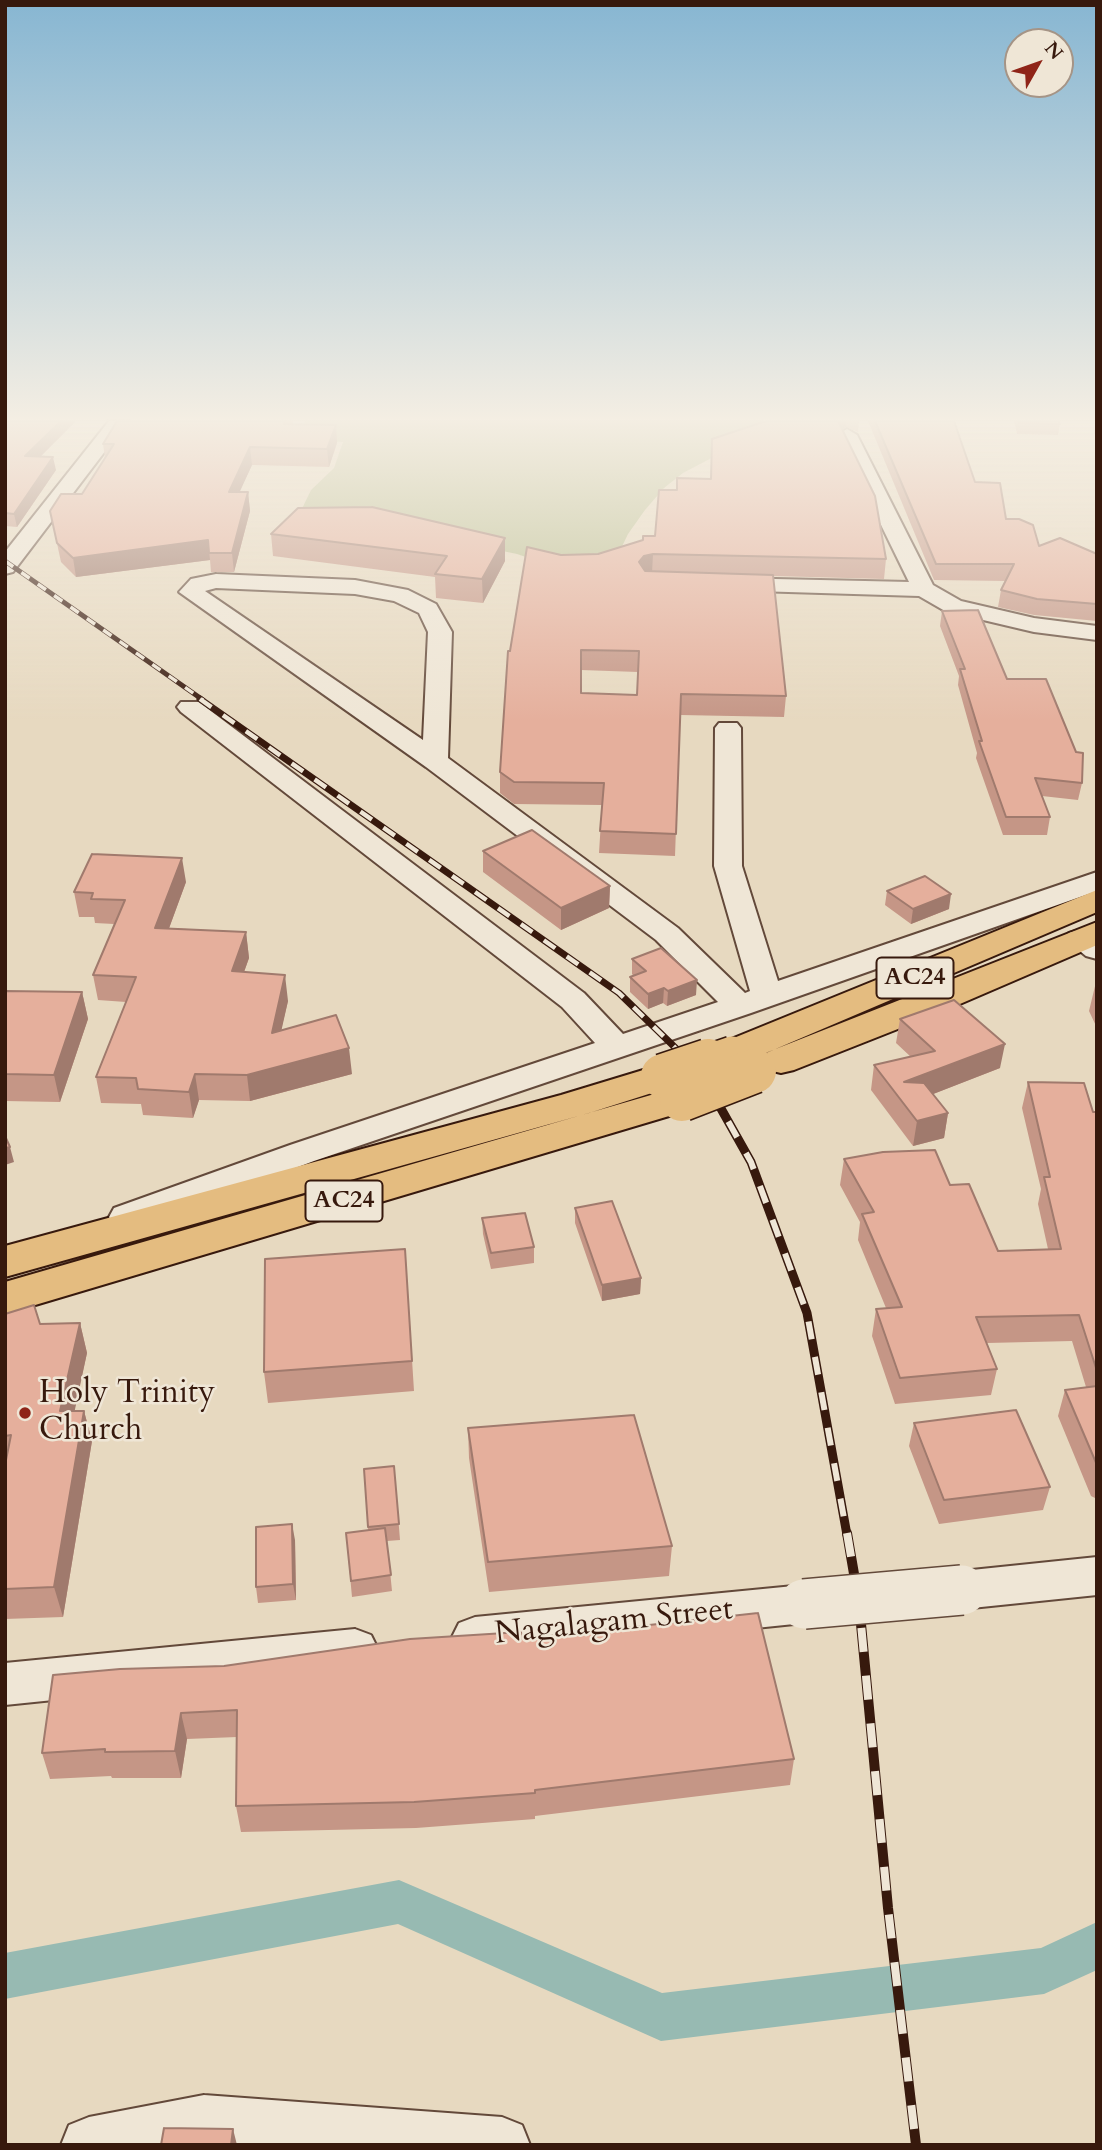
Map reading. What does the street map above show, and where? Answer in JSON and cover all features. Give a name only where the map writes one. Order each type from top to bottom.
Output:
[{"type":"main road","name":"AC24","points":[[743,1062],[1097,900]]},
{"type":"main road","name":"AC24","points":[[5,1298],[292,1217],[743,1062],[933,1002],[1091,941]]},
{"type":"main road","name":"AC24","points":[[14,1259],[575,1104],[672,1087]]},
{"type":"street","points":[[5,567],[41,521]]},
{"type":"street","points":[[890,521],[924,589]]},
{"type":"street","points":[[435,761],[440,632],[428,609],[400,595],[355,587],[216,581],[199,584],[191,592],[435,761],[754,1001]]},
{"type":"street","points":[[707,584],[924,589],[953,606],[1034,625],[1097,633]]},
{"type":"street","points":[[190,707],[573,1000],[617,1047]]},
{"type":"street","points":[[728,728],[728,866],[754,1001]]},
{"type":"street","points":[[14,1259],[302,1153],[754,1001],[1097,881]]},
{"type":"street","name":"Nagalagam Street","points":[[5,1684],[1097,1576]]},
{"type":"street","points":[[89,2145],[204,2123],[502,2145]]},
{"type":"green space","points":[[298,521],[637,521],[616,559],[555,567],[517,554],[468,544]]},
{"type":"building","points":[[52,521],[240,521],[232,553],[209,553],[208,540],[73,558],[57,543]]},
{"type":"building","points":[[284,521],[433,521],[505,538],[482,579],[435,574],[447,556],[271,534]]},
{"type":"building","points":[[656,521],[879,521],[886,559],[653,554],[644,556],[639,562],[645,571],[773,575],[786,696],[681,694],[676,834],[600,831],[604,783],[514,782],[500,772],[508,651],[527,547],[561,555],[598,554],[643,540],[643,536],[655,536]],"holes":[[[581,650],[639,651],[637,695],[581,693]]]},
{"type":"building","points":[[918,521],[1024,521],[1033,525],[1039,546],[1060,538],[1097,554],[1097,604],[1037,599],[1001,590],[1014,564],[936,564]]},
{"type":"building","points":[[978,610],[1007,679],[1046,679],[1076,752],[1083,753],[1082,783],[1035,778],[1050,817],[1006,817],[979,741],[982,741],[960,669],[965,669],[942,611]]},
{"type":"building","points":[[532,830],[610,886],[561,908],[483,851]]},
{"type":"building","points":[[92,854],[182,858],[155,928],[246,932],[232,971],[285,975],[272,1033],[336,1015],[349,1048],[247,1075],[195,1074],[189,1092],[138,1089],[136,1078],[96,1077],[136,977],[93,975],[125,900],[91,899],[93,893],[74,892]]},
{"type":"building","points":[[925,876],[951,894],[913,909],[887,891]]},
{"type":"building","points":[[661,948],[697,980],[668,991],[664,988],[648,994],[630,977],[646,971],[632,959]]},
{"type":"building","points":[[5,991],[82,992],[54,1075],[5,1074]]},
{"type":"building","points":[[954,1000],[1005,1044],[904,1082],[924,1083],[948,1113],[917,1121],[874,1065],[935,1051],[900,1019]]},
{"type":"building","points":[[1028,1082],[1084,1083],[1093,1112],[1097,1112],[1097,1371],[1079,1315],[976,1317],[997,1369],[900,1378],[876,1309],[902,1307],[862,1214],[874,1212],[844,1159],[883,1152],[935,1150],[950,1185],[969,1184],[998,1251],[1061,1249],[1044,1177],[1050,1177]]},
{"type":"building","points":[[612,1201],[641,1278],[602,1285],[575,1208]]},
{"type":"building","points":[[525,1213],[534,1247],[491,1253],[482,1218]]},
{"type":"building","points":[[405,1249],[412,1361],[264,1372],[265,1259]]},
{"type":"building","points":[[34,1305],[40,1324],[80,1323],[60,1411],[84,1411],[54,1587],[5,1589],[5,1465],[11,1435],[5,1436],[5,1314]]},
{"type":"building","points":[[1097,1386],[1097,1465],[1065,1390]]},
{"type":"building","points":[[1016,1410],[1050,1487],[944,1500],[914,1423]]},
{"type":"building","points":[[634,1415],[672,1546],[488,1562],[468,1428]]},
{"type":"building","points":[[394,1466],[399,1524],[368,1527],[364,1469]]},
{"type":"building","points":[[292,1524],[293,1584],[256,1587],[256,1527]]},
{"type":"building","points":[[385,1528],[391,1575],[351,1581],[346,1533]]},
{"type":"building","points":[[758,1613],[794,1759],[535,1790],[535,1793],[414,1802],[236,1806],[237,1710],[181,1713],[175,1751],[105,1752],[105,1749],[42,1753],[53,1675],[120,1669],[224,1666],[410,1639],[521,1632],[522,1639]]},
{"type":"building","points":[[164,2128],[233,2129],[231,2145],[161,2145]]},
{"type":"waterway","points":[[5,1976],[399,1902],[661,2017],[1044,1971],[1097,1945]]},
{"type":"railway","points":[[5,561],[203,700]]},
{"type":"railway","points":[[200,699],[619,993],[691,1063]]},
{"type":"railway","points":[[690,1061],[701,1073],[751,1162],[807,1313],[847,1535]]},
{"type":"railway","points":[[847,1533],[859,1603],[888,1908],[916,2145]]},
{"type":"place","name":"Holy Trinity Church","points":[[25,1413]]}]
